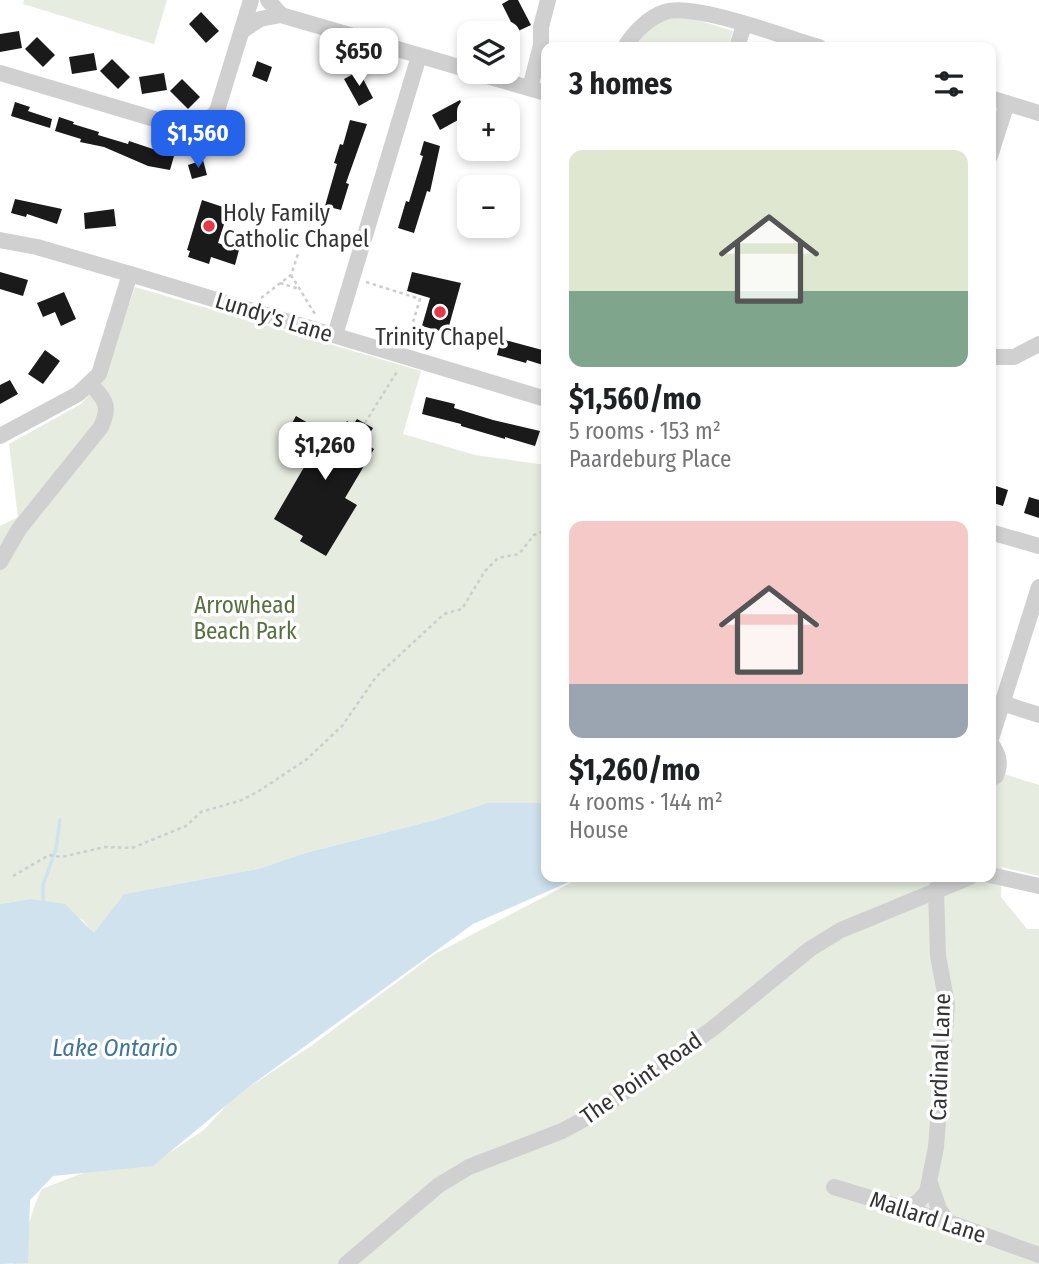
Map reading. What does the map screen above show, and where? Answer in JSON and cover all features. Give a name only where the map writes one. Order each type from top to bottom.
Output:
[{"type":"street","points":[[0,73],[188,128],[206,123],[217,111],[251,0]]},
{"type":"street","points":[[268,0],[281,15]]},
{"type":"street","points":[[517,84],[538,90],[541,27],[548,0]]},
{"type":"street","points":[[628,42],[631,36],[666,11],[689,11],[802,42]]},
{"type":"street","points":[[242,31],[260,19],[281,15],[457,67]]},
{"type":"street","points":[[739,42],[744,25]]},
{"type":"street","points":[[335,335],[419,56]]},
{"type":"street","points":[[996,119],[999,101],[1039,113]]},
{"type":"street","name":"Lundy's Lane","points":[[0,240],[37,247],[130,274],[541,397]]},
{"type":"street","points":[[0,436],[78,394],[99,374],[130,274]]},
{"type":"street","points":[[996,357],[1014,357],[1039,344]]},
{"type":"street","points":[[0,562],[19,529],[101,427],[107,403],[90,383]]},
{"type":"street","points":[[996,534],[1039,546]]},
{"type":"street","points":[[996,722],[1039,587]]},
{"type":"street","points":[[1002,703],[1039,715]]},
{"type":"street","points":[[996,750],[1000,764],[996,776]]},
{"type":"street","points":[[996,876],[1039,886]]},
{"type":"street","name":"The Point Road","points":[[346,1264],[439,1185],[469,1167],[562,1131],[594,1114],[712,1029],[810,949],[841,930],[956,882]]},
{"type":"street","name":"Cardinal Lane","points":[[930,1183],[936,1147],[947,1004],[938,956],[936,889]]},
{"type":"street","points":[[904,1209],[920,1200],[930,1183]]},
{"type":"street","points":[[930,1183],[939,1209],[947,1222]]},
{"type":"street","name":"Mallard Lane","points":[[834,1187],[947,1222],[1039,1255]]},
{"type":"street","name":"Mallard Lane","points":[[1021,1249],[1038,1264]]},
{"type":"path","points":[[257,303],[291,275],[299,251]]},
{"type":"path","points":[[291,275],[320,322]]},
{"type":"path","points":[[353,277],[420,299],[411,329],[424,332],[431,339]]},
{"type":"path","points":[[280,283],[299,289]]},
{"type":"path","points":[[426,355],[434,331]]},
{"type":"path","points":[[365,423],[399,367]]},
{"type":"path","points":[[13,876],[54,855],[62,857],[118,846],[132,848],[186,826],[201,812],[242,800],[291,770],[307,759],[342,726],[376,677],[398,656],[444,614],[462,609],[485,571],[498,558],[519,554],[534,535],[541,532]]},
{"type":"green space","points":[[24,0],[167,0],[154,44],[23,4]]},
{"type":"green space","points":[[681,15],[733,31],[730,42],[633,42],[646,24]]},
{"type":"green space","name":"Arrowhead Beach Park","points":[[135,287],[421,371],[403,434],[475,455],[541,464],[541,803],[487,803],[435,820],[305,853],[258,869],[124,894],[94,934],[83,920],[30,899],[0,904],[0,526],[18,517],[9,444],[81,404],[105,376]]},
{"type":"green space","points":[[996,772],[1039,785],[1039,876],[1002,867],[1001,897],[1027,929],[1039,929],[1039,1264],[13,1264],[42,1189],[93,1169],[154,1163],[204,1130],[234,1097],[311,1046],[435,954],[572,882],[996,882]]},
{"type":"water","name":"Lake Ontario","points":[[487,803],[541,803],[541,882],[569,882],[473,924],[246,1089],[153,1166],[53,1176],[30,1200],[28,1263],[0,1264],[0,904],[30,899],[65,904],[94,933],[124,894],[258,869],[305,853],[435,820]]},
{"type":"building","points":[[509,0],[518,0],[531,25],[520,30],[520,21],[510,21],[502,4]]},
{"type":"building","points":[[201,12],[219,31],[206,43],[189,24]]},
{"type":"building","points":[[19,31],[22,48],[0,52],[0,34]]},
{"type":"building","points":[[37,37],[55,55],[43,67],[25,49]]},
{"type":"building","points":[[94,53],[97,70],[72,74],[69,57]]},
{"type":"building","points":[[112,59],[130,77],[118,89],[100,71]]},
{"type":"building","points":[[257,61],[272,67],[267,82],[252,76]]},
{"type":"building","points":[[359,71],[373,98],[359,106],[344,79]]},
{"type":"building","points":[[164,73],[167,90],[142,94],[139,77]]},
{"type":"building","points":[[182,79],[200,97],[188,109],[170,91]]},
{"type":"building","points":[[15,102],[30,107],[28,111],[52,119],[50,128],[11,116]]},
{"type":"building","points":[[457,102],[457,121],[440,130],[432,115]]},
{"type":"building","points":[[59,117],[99,132],[98,135],[128,144],[129,141],[174,156],[170,170],[148,166],[104,147],[80,142],[81,139],[55,131]]},
{"type":"building","points":[[350,120],[367,124],[346,183],[349,184],[341,210],[325,206],[337,164],[334,163],[340,144],[343,145]]},
{"type":"building","points":[[424,141],[440,146],[430,192],[427,191],[414,233],[398,228],[423,156],[420,155]]},
{"type":"building","points":[[203,160],[207,175],[192,179],[188,165]]},
{"type":"building","points":[[15,199],[62,209],[57,224],[27,214],[26,217],[11,213]]},
{"type":"building","name":"Holy Family Catholic Chapel","points":[[202,200],[229,209],[218,243],[239,250],[235,265],[211,257],[209,264],[188,257],[190,251],[187,250]]},
{"type":"building","points":[[114,209],[116,226],[85,229],[84,213]]},
{"type":"building","points":[[0,272],[28,280],[23,296],[0,289]]},
{"type":"building","name":"Trinity Chapel","points":[[412,272],[461,283],[447,333],[422,326],[430,298],[407,291]]},
{"type":"building","points":[[64,292],[76,319],[61,326],[55,312],[43,317],[37,303]]},
{"type":"building","points":[[501,339],[541,350],[541,364],[527,360],[526,363],[497,355]]},
{"type":"building","points":[[45,350],[60,361],[43,384],[28,374]]},
{"type":"building","points":[[10,380],[18,394],[0,404],[0,385]]},
{"type":"building","points":[[426,397],[455,404],[454,408],[493,420],[540,431],[535,446],[422,414]]},
{"type":"building","points":[[296,416],[325,433],[331,422],[342,428],[347,421],[353,425],[357,419],[373,428],[364,443],[374,449],[345,498],[357,505],[326,556],[300,541],[303,536],[274,519],[314,450],[286,434]]},
{"type":"building","points":[[996,486],[1008,490],[1003,506],[996,504]]},
{"type":"building","points":[[1029,497],[1039,500],[1039,518],[1024,513]]},
{"type":"waterway","points":[[43,901],[43,885],[56,849],[60,820]]},
{"type":"place","name":"Holy Family Catholic Chapel","points":[[209,226]]},
{"type":"place","name":"Trinity Chapel","points":[[440,312]]}]
